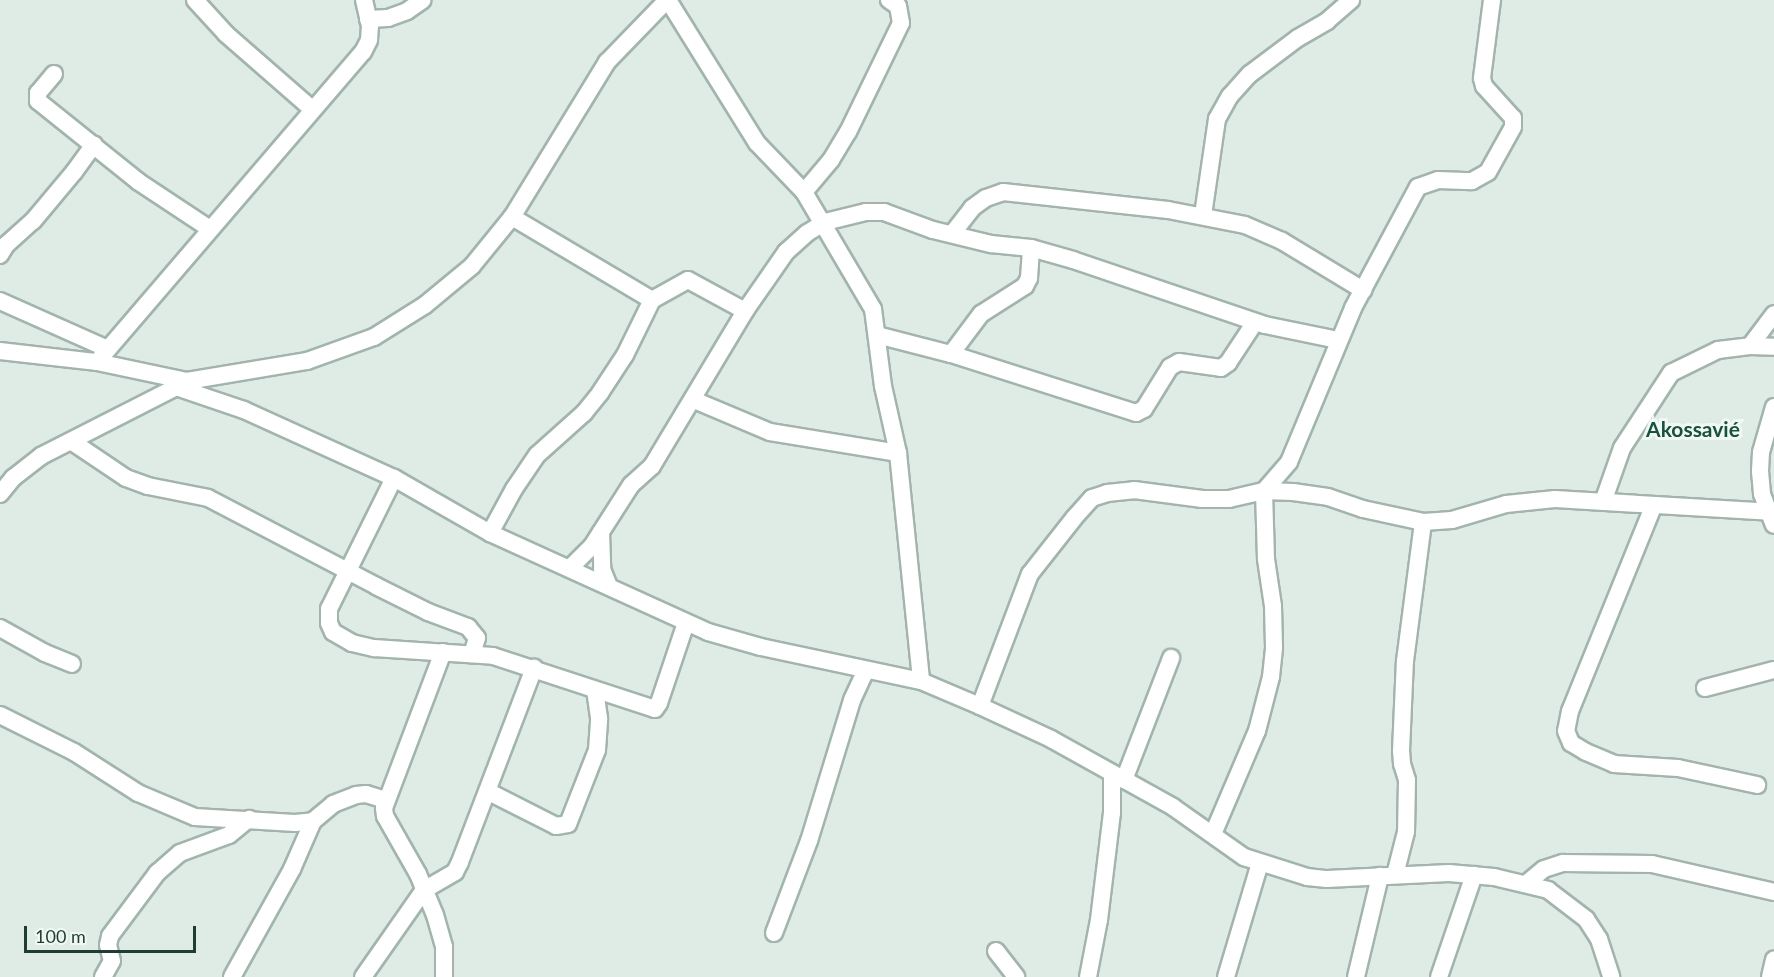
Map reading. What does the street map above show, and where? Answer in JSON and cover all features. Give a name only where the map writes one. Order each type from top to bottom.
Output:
[{"type":"street","points":[[195,0],[226,34],[312,109]]},
{"type":"street","points":[[102,355],[363,52],[369,40],[364,0]]},
{"type":"street","points":[[368,19],[388,18],[407,11],[423,0]]},
{"type":"street","points":[[0,494],[6,476],[182,384],[307,361],[374,337],[425,305],[472,266],[512,216],[607,62],[668,0],[757,143],[804,192],[825,222],[873,309],[883,386],[898,453],[921,681]]},
{"type":"street","points":[[804,192],[831,160],[848,132],[901,23],[898,6],[889,0]]},
{"type":"street","points":[[1203,215],[1217,119],[1230,96],[1250,74],[1298,38],[1327,21],[1351,0]]},
{"type":"street","points":[[1213,834],[1257,731],[1271,677],[1273,616],[1266,560],[1264,491],[1289,462],[1338,340],[1418,187],[1438,180],[1472,181],[1488,172],[1513,127],[1513,118],[1484,86],[1482,78],[1492,0]]},
{"type":"street","points":[[54,74],[38,93],[38,101],[139,182],[210,229]]},
{"type":"street","points":[[0,255],[6,245],[33,221],[94,144]]},
{"type":"street","points":[[952,234],[972,208],[986,198],[1003,192],[1203,215],[1245,225],[1281,241],[1363,290]]},
{"type":"street","points":[[570,568],[583,557],[631,485],[652,466],[694,400],[745,311],[786,252],[807,233],[825,222],[866,212],[884,212],[933,230],[991,244],[1031,248],[1255,322],[1315,337],[1338,340]]},
{"type":"street","points":[[512,216],[652,300]]},
{"type":"street","points":[[951,354],[981,314],[1025,286],[1029,278],[1031,248]]},
{"type":"street","points":[[490,532],[514,489],[537,455],[584,413],[600,393],[625,355],[652,300],[687,280],[745,311]]},
{"type":"street","points":[[0,301],[102,355],[182,384],[244,410],[394,478],[490,532],[686,623],[761,647],[921,681],[980,706],[1051,739],[1173,807],[1213,834],[1229,849],[1260,863],[1307,877],[1328,879],[1449,873],[1527,884],[1548,890],[1586,919],[1599,939],[1611,977]]},
{"type":"street","points":[[1750,346],[1774,314]]},
{"type":"street","points":[[877,335],[951,354],[1136,413],[1144,409],[1170,367],[1179,362],[1221,368],[1228,363],[1255,322]]},
{"type":"street","points":[[1603,502],[1622,448],[1668,376],[1718,350],[1750,346],[1774,347]]},
{"type":"street","points":[[0,351],[102,355]]},
{"type":"street","points":[[694,400],[770,432],[898,453]]},
{"type":"street","points":[[980,706],[1030,574],[1092,498],[1107,493],[1134,490],[1203,499],[1229,499],[1264,491],[1328,497],[1363,509],[1423,522],[1452,520],[1506,504],[1555,499],[1772,517],[1762,494],[1760,471],[1761,452],[1773,412]]},
{"type":"street","points":[[71,441],[126,478],[148,486],[208,498],[428,612],[468,627],[477,638],[472,654]]},
{"type":"street","points":[[394,478],[329,609],[329,623],[333,632],[352,643],[374,648],[443,651],[501,658],[655,709],[686,623]]},
{"type":"street","points":[[1653,507],[1570,711],[1566,731],[1571,743],[1614,764],[1678,768],[1757,785]]},
{"type":"street","points":[[1356,977],[1388,876],[1406,831],[1407,780],[1401,751],[1405,661],[1423,522]]},
{"type":"street","points":[[602,531],[602,569],[609,586]]},
{"type":"street","points":[[0,628],[72,664]]},
{"type":"street","points":[[443,651],[394,786],[386,800],[385,816],[424,890],[444,947],[444,977]]},
{"type":"street","points":[[1088,977],[1099,920],[1118,777],[1171,658]]},
{"type":"street","points":[[363,977],[424,890],[455,872],[489,792],[509,728],[534,669]]},
{"type":"street","points":[[774,933],[808,841],[852,700],[866,670]]},
{"type":"street","points":[[1705,688],[1774,670]]},
{"type":"street","points":[[489,792],[556,826],[568,824],[597,750],[598,718],[595,690]]},
{"type":"street","points":[[0,715],[74,752],[138,793],[195,817],[295,823],[314,821]]},
{"type":"street","points":[[232,977],[292,869],[314,821],[333,804],[356,795],[386,800]]},
{"type":"street","points":[[103,977],[112,962],[108,945],[110,936],[157,873],[180,853],[229,835],[249,819]]},
{"type":"street","points":[[1226,977],[1260,863]]},
{"type":"street","points":[[1527,884],[1544,869],[1563,863],[1652,864],[1774,892]]},
{"type":"street","points":[[1439,977],[1474,875]]},
{"type":"street","points":[[996,951],[1016,977]]},
{"type":"street","points":[[1770,977],[1774,959]]},
{"type":"district","name":"Akossavié","points":[[1693,429]]}]
